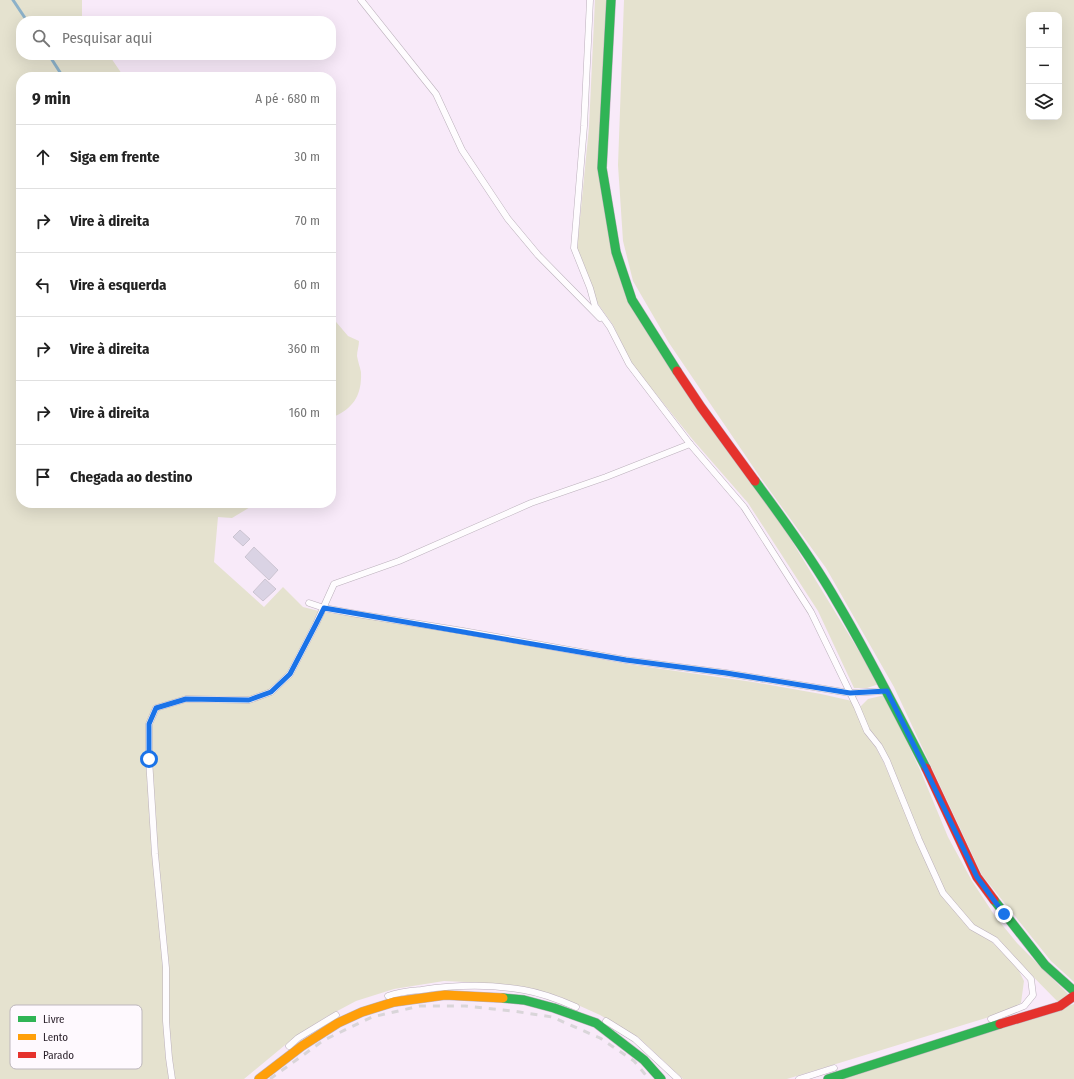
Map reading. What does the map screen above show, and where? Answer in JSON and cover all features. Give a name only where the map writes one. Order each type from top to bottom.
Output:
[{"type":"street","points":[[611,0],[602,168],[616,252],[632,300],[701,407],[779,514],[837,601],[887,691],[977,877],[1004,914],[1045,965],[1074,991]]},
{"type":"street","points":[[258,1074],[338,1023],[362,1012],[394,1002],[445,995],[524,1000],[554,1008],[596,1023],[644,1060],[661,1079]]},
{"type":"street","points":[[828,1079],[1060,1006],[1074,996]]},
{"type":"lane","points":[[361,0],[436,94],[462,150],[508,218],[538,255],[610,328]]},
{"type":"lane","points":[[590,0],[584,134],[574,248],[590,288],[595,306],[610,328],[629,364],[690,444],[744,507],[811,612],[867,731],[879,746],[887,761],[943,893],[972,927],[995,940],[1030,979],[1033,995],[1024,1006],[986,1021]]},
{"type":"lane","points":[[172,1079],[166,1021],[166,968],[155,854],[149,759],[149,724],[156,708],[186,699],[249,700],[271,692],[290,674],[324,608],[334,584],[399,561],[531,503],[606,477],[690,444]]},
{"type":"lane","points":[[309,603],[324,608],[626,660],[726,673],[850,693],[887,691]]},
{"type":"lane","points":[[381,998],[396,993],[444,987],[487,986],[525,990],[579,1008]]},
{"type":"lane","points":[[282,1052],[298,1038],[328,1019],[340,1014]]},
{"type":"lane","points":[[599,1017],[635,1039],[678,1079]]},
{"type":"lane","points":[[799,1079],[844,1065]]},
{"type":"shaded area","points":[[0,0],[82,0],[82,16],[16,16],[16,60],[112,60],[121,72],[16,72],[16,508],[249,508],[232,518],[218,517],[214,562],[264,607],[283,587],[303,607],[323,612],[402,623],[627,664],[753,682],[852,701],[884,763],[931,871],[957,912],[993,943],[1017,967],[1024,981],[1021,1003],[1016,1006],[986,1018],[787,1079],[683,1079],[638,1037],[600,1015],[558,996],[525,988],[487,983],[444,981],[394,989],[356,1001],[326,1017],[296,1036],[244,1079],[0,1079]]},
{"type":"shaded area","points":[[595,0],[608,0],[599,169],[628,301],[776,515],[879,684],[867,688],[854,688],[818,611],[748,503],[693,440],[631,363],[613,325],[598,304],[577,249],[589,127]]},
{"type":"shaded area","points":[[624,0],[1074,0],[1074,982],[1051,961],[982,875],[894,687],[826,568],[760,477],[669,343],[633,281],[623,241],[618,165]]},
{"type":"shaded area","points":[[336,322],[348,336],[359,341],[357,356],[361,372],[360,388],[355,401],[336,416]]},
{"type":"shaded area","points":[[885,695],[921,772],[948,837],[972,881],[995,916],[1017,943],[1070,996],[1059,1003],[996,939],[972,926],[944,892],[888,761],[869,731],[860,707],[868,699]]},
{"type":"shaded area","points":[[1074,1004],[1074,1079],[842,1079]]},
{"type":"building","points":[[240,530],[250,539],[243,546],[233,537]]},
{"type":"building","points":[[254,547],[278,570],[269,580],[245,557]]},
{"type":"building","points":[[265,579],[276,589],[263,601],[253,592]]},
{"type":"waterway","points":[[13,0],[24,16]]},
{"type":"waterway","points":[[52,60],[60,72]]},
{"type":"railway","points":[[270,1079],[324,1040],[372,1017],[420,1006],[465,1006],[552,1017],[600,1038],[634,1061],[649,1079]]},
{"type":"traffic: fast","points":[[611,0],[602,168],[616,252],[632,300],[677,371]]},
{"type":"traffic: fast","points":[[755,481],[798,540],[828,586],[872,663],[926,768]]},
{"type":"traffic: fast","points":[[994,900],[1045,965],[1074,991]]},
{"type":"traffic: fast","points":[[503,998],[524,1000],[554,1008],[596,1023],[644,1060],[661,1079]]},
{"type":"traffic: fast","points":[[828,1079],[1000,1024]]},
{"type":"traffic: slow","points":[[259,1079],[302,1046],[338,1023],[362,1012],[394,1002],[445,995],[503,998]]},
{"type":"traffic: jam","points":[[677,371],[701,407],[755,481]]},
{"type":"traffic: jam","points":[[926,768],[977,877],[994,900]]},
{"type":"traffic: jam","points":[[1000,1024],[1060,1006],[1074,996]]},
{"type":"route","points":[[149,759],[149,724],[156,708],[186,699],[249,700],[271,692],[290,674],[324,608],[626,660],[726,673],[782,683],[850,693],[887,691],[977,877],[1004,914]]}]
